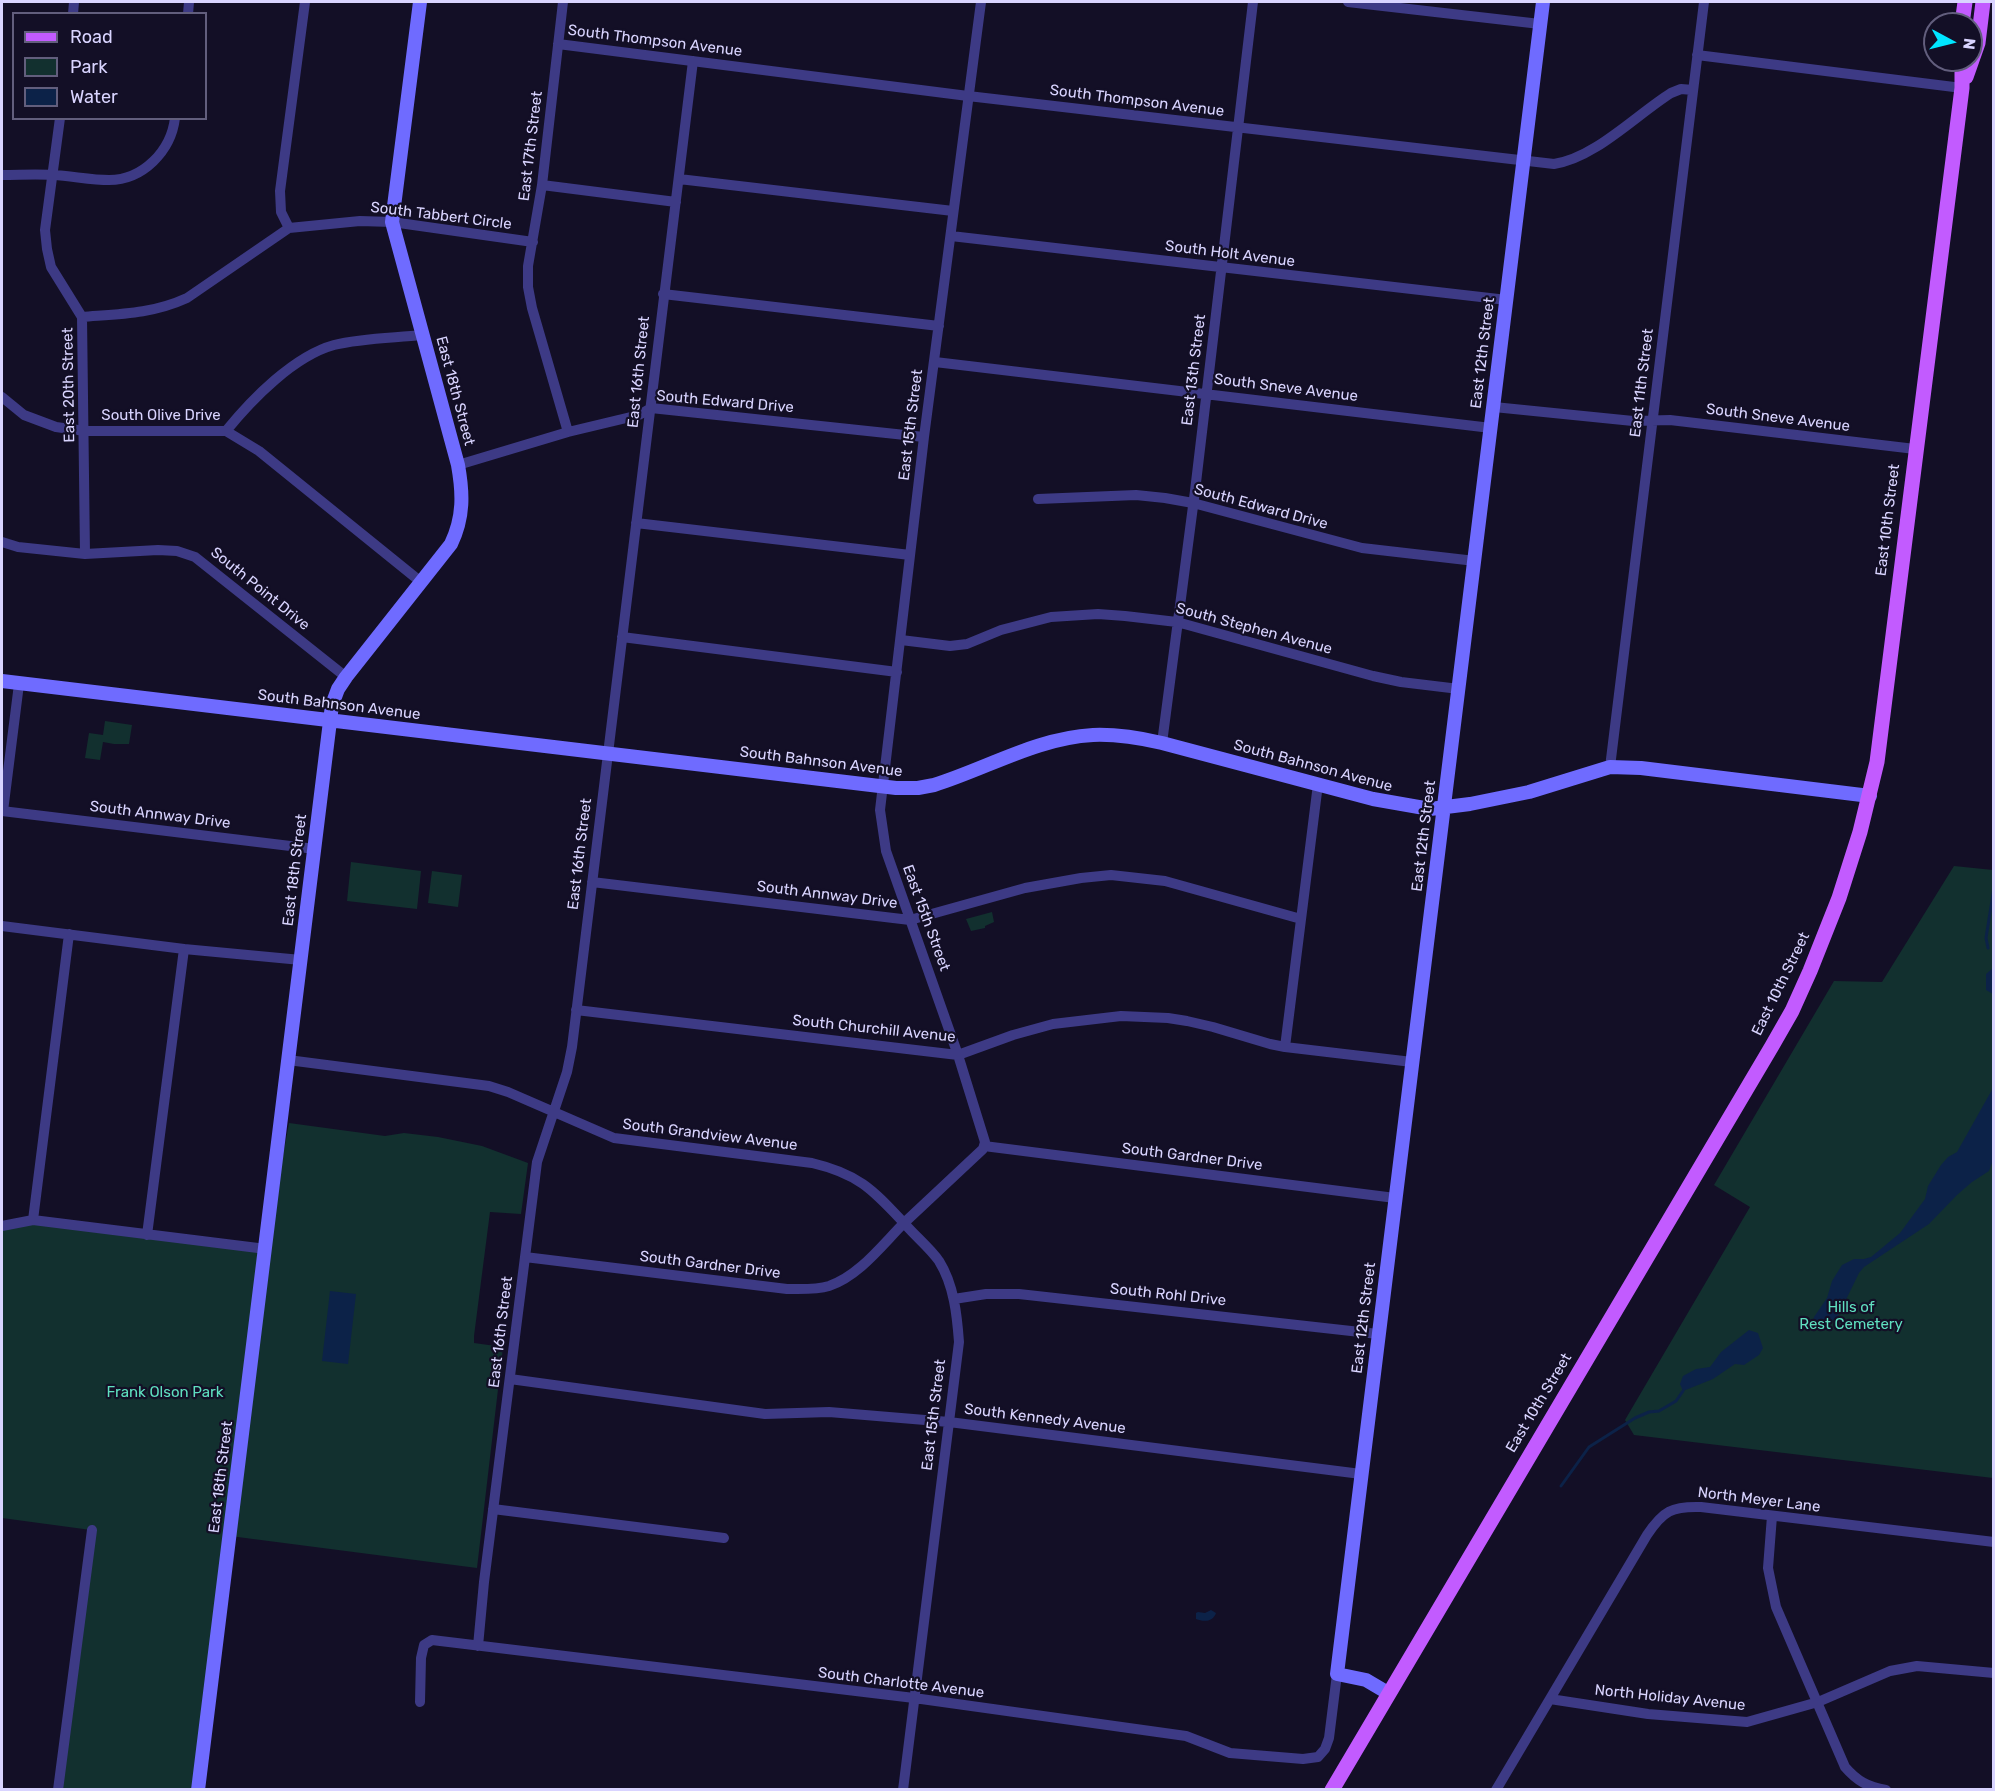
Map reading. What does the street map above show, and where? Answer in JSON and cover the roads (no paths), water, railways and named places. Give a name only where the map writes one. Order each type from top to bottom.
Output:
[{"type":"main road","name":"East 10th Street","points":[[1962,88],[1978,43],[1983,2]]},
{"type":"main road","name":"East 10th Street","points":[[1332,1790],[1792,1011],[1825,937],[1870,796],[1881,738],[1915,448],[1962,88],[1962,72]]},
{"type":"street","points":[[289,228],[281,212],[280,191],[305,2]]},
{"type":"street","name":"East 18th Street","points":[[198,1790],[329,721],[334,699],[346,677],[451,544],[457,531],[462,503],[458,465],[392,222],[420,2]]},
{"type":"street","name":"East 17th Street","points":[[563,2],[542,185],[528,266],[528,287],[568,432]]},
{"type":"street","name":"East 15th Street","points":[[981,2],[924,437],[880,810],[886,851],[958,1054],[984,1146]]},
{"type":"street","name":"East 13th Street","points":[[1162,742],[1207,394],[1253,2]]},
{"type":"street","points":[[1348,2],[1414,5],[1540,24]]},
{"type":"street","name":"East 12th Street","points":[[1318,1757],[1325,1749],[1329,1738],[1543,2]]},
{"type":"street","name":"East 11th Street","points":[[1610,768],[1704,2]]},
{"type":"street","name":"South Thompson Avenue","points":[[558,44],[968,96],[1554,164],[1585,155],[1671,93],[1681,89],[1693,90]]},
{"type":"street","points":[[1697,55],[1962,88]]},
{"type":"street","name":"East 16th Street","points":[[478,1646],[537,1162],[569,1063],[693,61]]},
{"type":"street","name":"East 20th Street","points":[[60,120],[45,230],[51,267],[82,317],[86,554]]},
{"type":"street","points":[[2,175],[53,175],[110,180],[127,178],[148,166],[161,153],[169,141],[174,120]]},
{"type":"street","points":[[679,179],[953,211]]},
{"type":"street","points":[[542,185],[676,201]]},
{"type":"street","name":"South Tabbert Circle","points":[[82,317],[140,313],[172,305],[187,298],[289,228],[360,221],[392,222],[533,242]]},
{"type":"street","name":"South Holt Avenue","points":[[951,236],[1506,300]]},
{"type":"street","points":[[663,294],[939,326]]},
{"type":"street","points":[[226,430],[249,403],[302,359],[321,349],[354,341],[422,335]]},
{"type":"street","name":"South Sneve Avenue","points":[[935,362],[1491,428]]},
{"type":"street","name":"South Olive Drive","points":[[2,397],[24,415],[40,423],[85,431],[226,430],[259,451],[421,582]]},
{"type":"street","name":"South Sneve Avenue","points":[[1494,407],[1633,422],[1680,422],[1915,448]]},
{"type":"street","name":"South Edward Drive","points":[[458,465],[568,432],[639,414],[651,408],[924,437]]},
{"type":"street","name":"South Edward Drive","points":[[1038,499],[1136,495],[1193,503],[1362,548],[1475,561]]},
{"type":"street","points":[[636,523],[910,555]]},
{"type":"street","name":"South Point Drive","points":[[2,543],[18,547],[86,554],[158,550],[177,551],[195,557],[346,677]]},
{"type":"street","name":"South Stephen Avenue","points":[[901,640],[950,646],[967,644],[1051,617],[1107,614],[1177,622],[1373,676],[1459,689]]},
{"type":"street","points":[[622,636],[897,672]]},
{"type":"street","name":"South Bahnson Avenue","points":[[2,681],[911,788],[934,784],[1050,742],[1079,736],[1120,736],[1162,742],[1391,804],[1430,809],[1546,788],[1610,768],[1641,768],[1870,796]]},
{"type":"street","points":[[2,811],[19,684]]},
{"type":"street","points":[[1285,1047],[1318,784]]},
{"type":"street","name":"South Annway Drive","points":[[2,811],[315,849]]},
{"type":"street","name":"South Annway Drive","points":[[592,882],[910,920],[1025,888],[1111,875],[1165,881],[1301,919]]},
{"type":"street","points":[[2,926],[184,949],[301,960]]},
{"type":"street","points":[[33,1220],[69,934]]},
{"type":"street","points":[[147,1235],[184,949]]},
{"type":"street","name":"South Churchill Avenue","points":[[576,1010],[958,1054],[1053,1024],[1121,1016],[1158,1017],[1213,1027],[1285,1047],[1412,1062]]},
{"type":"street","name":"South Grandview Avenue","points":[[288,1060],[489,1086],[614,1138],[830,1167],[862,1182],[904,1223]]},
{"type":"street","points":[[904,1223],[984,1146]]},
{"type":"street","name":"South Gardner Drive","points":[[984,1146],[1395,1198]]},
{"type":"street","points":[[2,1226],[33,1220],[266,1249]]},
{"type":"street","name":"East 15th Street","points":[[903,1790],[959,1342],[954,1299],[945,1273],[938,1260],[904,1223]]},
{"type":"street","name":"South Gardner Drive","points":[[525,1257],[787,1289],[808,1289],[828,1286],[854,1273],[904,1223]]},
{"type":"street","name":"South Rohl Drive","points":[[954,1299],[986,1294],[1020,1294],[1378,1334]]},
{"type":"street","name":"South Kennedy Avenue","points":[[510,1379],[765,1414],[829,1412],[949,1422],[1361,1474]]},
{"type":"street","name":"North Meyer Lane","points":[[1496,1790],[1647,1535],[1670,1510],[1701,1507],[1994,1542]]},
{"type":"street","points":[[493,1509],[724,1538]]},
{"type":"street","points":[[1772,1516],[1768,1568],[1776,1606],[1845,1767],[1854,1778],[1865,1785],[1886,1790]]},
{"type":"street","points":[[58,1790],[92,1530]]},
{"type":"street","name":"South Charlotte Avenue","points":[[420,1702],[421,1658],[424,1645],[432,1640],[914,1698],[1186,1736],[1230,1753],[1303,1759],[1318,1757]]},
{"type":"street","name":"North Holiday Avenue","points":[[1550,1699],[1648,1714],[1747,1722],[1818,1702],[1890,1671],[1917,1666],[1994,1673]]},
{"type":"street","points":[[1337,1674],[1366,1680],[1388,1693]]},
{"type":"water","points":[[1993,968],[1993,994],[1986,990],[1986,974]]},
{"type":"water","points":[[1993,1088],[1993,1160],[1989,1171],[1957,1195],[1929,1224],[1864,1267],[1837,1318],[1824,1325],[1806,1328],[1805,1324],[1813,1321],[1827,1298],[1832,1281],[1842,1265],[1854,1259],[1871,1257],[1900,1233],[1925,1199],[1928,1186],[1941,1165],[1957,1152]]},
{"type":"water","points":[[330,1291],[356,1294],[348,1364],[322,1361]]},
{"type":"water","points":[[1749,1330],[1758,1333],[1763,1348],[1759,1355],[1744,1365],[1735,1364],[1713,1379],[1683,1391],[1680,1384],[1683,1376],[1696,1369],[1710,1367],[1721,1352]]},
{"type":"water","points":[[1211,1610],[1216,1613],[1210,1620],[1196,1619],[1196,1613]]},
{"type":"waterway","points":[[1988,948],[1986,938],[1994,888]]},
{"type":"waterway","points":[[1561,1486],[1589,1447],[1635,1418],[1649,1412],[1659,1411],[1676,1401],[1683,1391]]},
{"type":"park label","name":"Hills of Rest Cemetery","points":[[1851,1316]]},
{"type":"park label","name":"Frank Olson Park","points":[[165,1393]]}]
